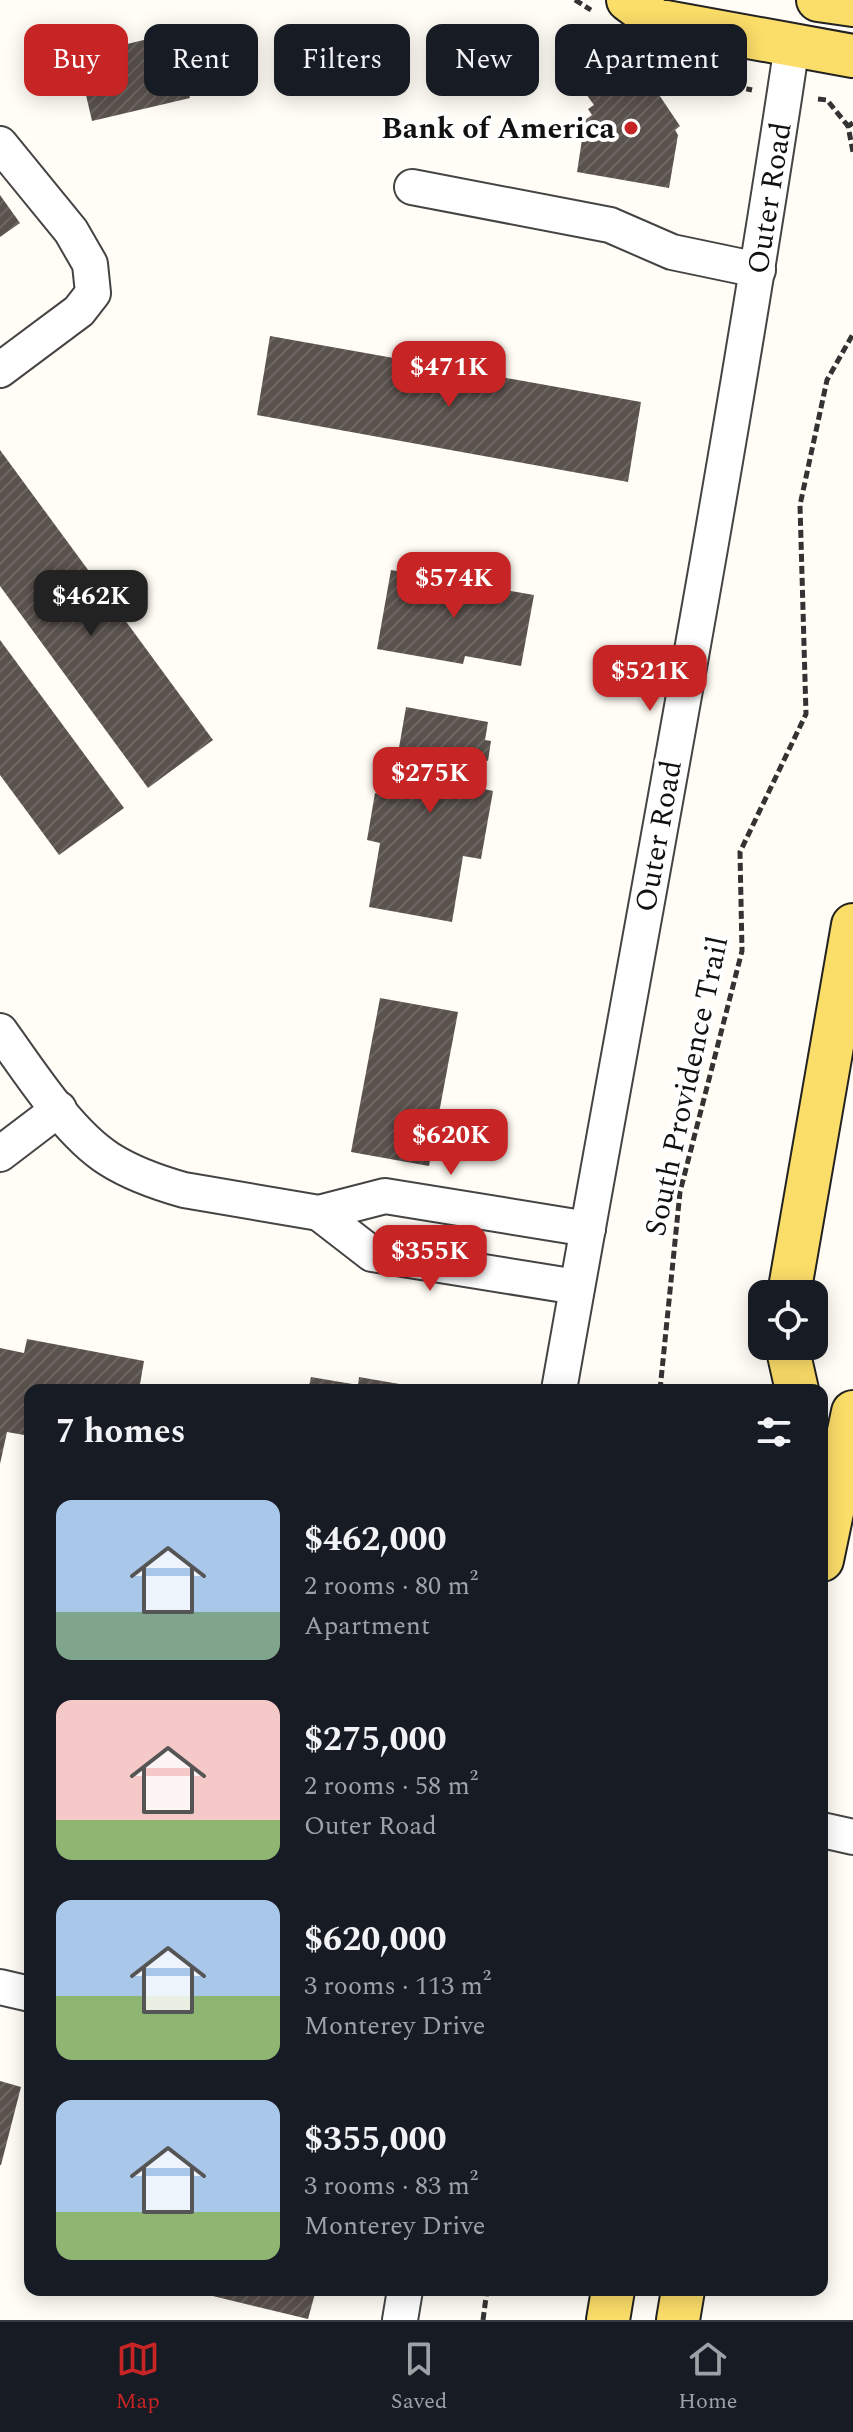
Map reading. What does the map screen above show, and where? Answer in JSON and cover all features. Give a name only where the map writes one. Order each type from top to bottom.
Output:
[{"type":"main road","points":[[628,0],[655,20],[853,56]]},
{"type":"main road","points":[[818,0],[853,5]]},
{"type":"main road","points":[[791,1280],[853,925]]},
{"type":"main road","points":[[773,1384],[777,1360]]},
{"type":"main road","points":[[790,1360],[796,1384]]},
{"type":"main road","points":[[828,1531],[853,1412]]},
{"type":"main road","points":[[608,2320],[612,2296]]},
{"type":"main road","points":[[678,2320],[682,2296]]},
{"type":"street","name":"Outer Road","points":[[560,1384],[708,567],[792,45]]},
{"type":"street","points":[[0,144],[71,231],[90,264],[93,293],[79,311],[0,370]]},
{"type":"street","points":[[412,187],[610,225],[672,252],[758,270]]},
{"type":"street","points":[[0,1031],[79,1135],[110,1159],[163,1183],[184,1190],[319,1213],[385,1196],[588,1229]]},
{"type":"street","points":[[0,1154],[59,1109]]},
{"type":"street","points":[[319,1213],[372,1254],[577,1287]]},
{"type":"street","points":[[828,1831],[853,1837]]},
{"type":"street","points":[[0,1987],[24,1993]]},
{"type":"street","points":[[400,2320],[404,2296]]},
{"type":"path","points":[[853,123],[848,126],[853,152]]},
{"type":"path","name":"South Providence Trail","points":[[661,1384],[680,1192],[742,951],[740,852],[806,714],[800,505],[827,380],[853,334]]},
{"type":"path","points":[[483,2320],[486,2296]]},
{"type":"building","points":[[144,40],[144,96],[190,98],[92,121],[86,96],[128,96],[128,44]]},
{"type":"building","name":"Bank of America","points":[[587,96],[660,96],[680,126],[675,130],[678,135],[669,188],[577,172],[585,120],[592,115],[588,109],[594,105]]},
{"type":"building","points":[[0,195],[20,223],[0,237]]},
{"type":"building","points":[[270,336],[641,402],[628,482],[257,415]]},
{"type":"building","points":[[0,450],[213,740],[148,788],[0,586]]},
{"type":"building","points":[[391,570],[534,595],[521,666],[465,656],[463,664],[377,649]]},
{"type":"building","points":[[0,640],[124,808],[59,855],[0,775]]},
{"type":"building","points":[[406,707],[488,722],[485,740],[491,741],[488,761],[480,759],[475,787],[493,791],[481,859],[463,856],[452,922],[369,907],[380,843],[367,840],[375,793],[383,795],[388,770],[395,771]]},
{"type":"building","points":[[380,998],[458,1012],[429,1166],[351,1152]]},
{"type":"building","points":[[27,1339],[144,1361],[140,1384],[24,1384],[24,1435],[7,1432],[0,1464],[0,1348],[24,1353]]},
{"type":"building","points":[[311,1377],[352,1384],[309,1384]]},
{"type":"building","points":[[359,1377],[399,1384],[358,1384]]},
{"type":"building","points":[[0,2081],[21,2087],[1,2165],[0,2165]]},
{"type":"building","points":[[213,2296],[314,2296],[308,2319]]},
{"type":"place","name":"Bank of America","points":[[631,128]]}]
